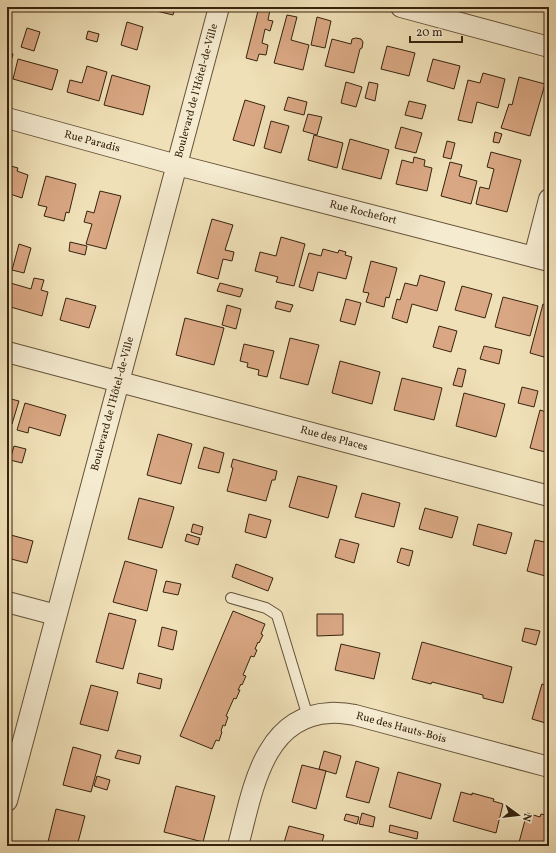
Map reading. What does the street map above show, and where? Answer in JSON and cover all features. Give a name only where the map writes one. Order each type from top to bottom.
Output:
[{"type":"street","name":"Boulevard de l'Hôtel-de-Ville","points":[[7,801],[219,7]]},
{"type":"street","points":[[401,7],[449,13],[549,47]]},
{"type":"street","name":"Rue Paradis","points":[[7,118],[177,165]]},
{"type":"street","name":"Rue Rochefort","points":[[177,165],[542,259]]},
{"type":"street","points":[[542,259],[549,199]]},
{"type":"street","points":[[7,352],[120,382]]},
{"type":"street","name":"Rue des Places","points":[[120,382],[549,496]]},
{"type":"street","points":[[7,602],[56,615]]},
{"type":"street","name":"Rue des Hauts-Bois","points":[[238,846],[258,774],[268,751],[279,737],[292,725],[308,718],[330,713],[355,715],[549,767]]},
{"type":"lane","points":[[231,598],[266,608],[277,615],[308,718]]},
{"type":"building","points":[[144,7],[175,7],[173,15]]},
{"type":"building","points":[[259,7],[270,10],[268,20],[273,21],[270,31],[265,29],[262,43],[268,45],[266,55],[259,54],[257,61],[246,58]]},
{"type":"building","points":[[287,15],[297,17],[291,40],[309,45],[303,70],[274,63]]},
{"type":"building","points":[[317,17],[331,21],[325,48],[311,45]]},
{"type":"building","points":[[127,22],[143,27],[137,50],[121,45]]},
{"type":"building","points":[[27,28],[40,32],[34,51],[21,47]]},
{"type":"building","points":[[88,31],[99,34],[97,42],[86,39]]},
{"type":"building","points":[[332,39],[351,44],[352,39],[361,39],[363,42],[354,73],[325,66]]},
{"type":"building","points":[[387,46],[415,53],[409,76],[381,69]]},
{"type":"building","points":[[7,52],[13,54],[7,75]]},
{"type":"building","points":[[18,59],[58,70],[52,90],[13,79]]},
{"type":"building","points":[[433,59],[460,66],[454,89],[427,81]]},
{"type":"building","points":[[87,66],[107,72],[99,101],[67,92],[70,80],[82,83]]},
{"type":"building","points":[[483,73],[505,79],[498,108],[477,102],[472,123],[458,120],[468,80],[480,83]]},
{"type":"building","points":[[112,75],[150,86],[143,115],[104,105]]},
{"type":"building","points":[[519,77],[545,84],[530,136],[501,128],[509,104],[512,105]]},
{"type":"building","points":[[346,82],[362,87],[356,107],[341,103]]},
{"type":"building","points":[[369,82],[378,84],[375,101],[365,98]]},
{"type":"building","points":[[288,97],[307,102],[304,115],[284,110]]},
{"type":"building","points":[[245,100],[265,106],[254,146],[233,140]]},
{"type":"building","points":[[409,101],[426,105],[422,119],[405,115]]},
{"type":"building","points":[[308,114],[322,117],[317,135],[303,131]]},
{"type":"building","points":[[271,121],[289,126],[281,153],[264,148]]},
{"type":"building","points":[[401,127],[422,133],[416,153],[395,148]]},
{"type":"building","points":[[495,132],[502,134],[499,143],[493,142]]},
{"type":"building","points":[[314,135],[343,143],[337,168],[308,160]]},
{"type":"building","points":[[350,139],[389,150],[381,179],[342,169]]},
{"type":"building","points":[[447,141],[455,143],[451,159],[443,157]]},
{"type":"building","points":[[491,152],[521,160],[507,212],[476,204],[480,187],[489,189],[494,169],[487,167]]},
{"type":"building","points":[[414,157],[425,160],[424,166],[432,168],[427,191],[396,184],[402,160],[413,163]]},
{"type":"building","points":[[450,162],[462,165],[459,176],[477,181],[471,204],[441,196]]},
{"type":"building","points":[[7,165],[18,168],[17,171],[28,175],[22,198],[10,194],[9,198],[7,198]]},
{"type":"building","points":[[46,176],[76,184],[69,213],[66,212],[64,221],[44,216],[47,207],[38,205]]},
{"type":"building","points":[[100,191],[121,196],[106,249],[86,244],[92,224],[84,222],[87,211],[94,213]]},
{"type":"building","points":[[212,219],[233,225],[225,250],[234,252],[232,261],[223,259],[218,279],[197,273]]},
{"type":"building","points":[[281,237],[305,244],[294,286],[276,282],[278,277],[255,271],[260,252],[276,256]]},
{"type":"building","points":[[70,242],[87,246],[85,255],[69,251]]},
{"type":"building","points":[[19,244],[31,248],[24,273],[12,270]]},
{"type":"building","points":[[323,249],[338,253],[339,250],[346,252],[345,255],[352,257],[346,279],[318,272],[313,291],[299,287],[309,253],[321,256]]},
{"type":"building","points":[[371,261],[397,268],[389,298],[386,297],[384,307],[366,302],[369,293],[363,292]]},
{"type":"building","points":[[420,275],[445,282],[437,311],[412,304],[407,323],[392,318],[397,299],[400,300],[405,283],[417,286]]},
{"type":"building","points":[[34,278],[44,280],[41,290],[48,292],[42,316],[7,306],[7,282],[31,289]]},
{"type":"building","points":[[220,283],[243,289],[240,297],[217,291]]},
{"type":"building","points":[[462,286],[492,294],[485,318],[455,310]]},
{"type":"building","points":[[503,297],[538,306],[530,336],[495,327]]},
{"type":"building","points":[[66,298],[96,306],[89,328],[60,320]]},
{"type":"building","points":[[346,299],[361,303],[355,325],[340,321]]},
{"type":"building","points":[[277,301],[293,305],[290,312],[275,308]]},
{"type":"building","points":[[543,304],[549,306],[549,339],[544,357],[530,353]]},
{"type":"building","points":[[227,305],[241,309],[236,329],[222,325]]},
{"type":"building","points":[[185,318],[224,328],[214,365],[176,355]]},
{"type":"building","points":[[439,326],[457,331],[451,352],[433,347]]},
{"type":"building","points":[[290,338],[319,345],[308,385],[280,378]]},
{"type":"building","points":[[244,344],[274,351],[267,377],[258,375],[259,370],[247,367],[248,363],[240,361]]},
{"type":"building","points":[[484,346],[502,350],[499,364],[480,359]]},
{"type":"building","points":[[340,361],[380,372],[372,404],[332,393]]},
{"type":"building","points":[[458,368],[466,370],[462,387],[453,385]]},
{"type":"building","points":[[402,378],[442,388],[434,420],[394,410]]},
{"type":"building","points":[[522,387],[538,391],[534,407],[518,403]]},
{"type":"building","points":[[464,393],[505,404],[496,437],[456,426]]},
{"type":"building","points":[[7,398],[19,401],[12,424],[7,422]]},
{"type":"building","points":[[25,403],[66,415],[60,436],[29,427],[28,433],[17,430]]},
{"type":"building","points":[[540,410],[549,413],[549,453],[530,448]]},
{"type":"building","points":[[158,434],[192,444],[181,484],[147,475]]},
{"type":"building","points":[[14,446],[26,449],[22,463],[10,460]]},
{"type":"building","points":[[204,447],[224,453],[219,473],[198,468]]},
{"type":"building","points":[[233,459],[277,471],[275,480],[272,480],[266,501],[227,491],[233,468],[231,467]]},
{"type":"building","points":[[298,476],[337,486],[328,518],[289,507]]},
{"type":"building","points":[[362,493],[400,503],[394,527],[355,517]]},
{"type":"building","points":[[139,498],[174,507],[162,548],[128,539]]},
{"type":"building","points":[[425,508],[458,517],[452,538],[419,529]]},
{"type":"building","points":[[249,514],[271,520],[266,538],[245,532]]},
{"type":"building","points":[[193,524],[203,527],[201,535],[191,532]]},
{"type":"building","points":[[478,524],[512,533],[506,554],[473,545]]},
{"type":"building","points":[[7,534],[33,541],[27,563],[7,558]]},
{"type":"building","points":[[187,534],[200,538],[198,545],[185,541]]},
{"type":"building","points":[[340,539],[359,544],[354,563],[335,557]]},
{"type":"building","points":[[535,540],[549,543],[549,577],[527,571]]},
{"type":"building","points":[[401,548],[413,551],[409,566],[397,562]]},
{"type":"building","points":[[125,561],[157,570],[147,611],[113,602]]},
{"type":"building","points":[[236,564],[273,578],[268,591],[232,577]]},
{"type":"building","points":[[166,581],[181,584],[178,595],[163,592]]},
{"type":"building","points":[[233,611],[265,624],[261,634],[263,635],[255,649],[257,650],[254,657],[251,656],[243,675],[246,676],[238,690],[240,690],[236,699],[234,698],[226,716],[228,717],[225,726],[223,725],[219,741],[216,740],[212,749],[180,736]]},
{"type":"building","points":[[109,613],[136,620],[123,669],[96,662]]},
{"type":"building","points":[[317,614],[343,614],[343,635],[317,636]]},
{"type":"building","points":[[162,627],[177,631],[173,650],[158,646]]},
{"type":"building","points":[[525,628],[540,631],[536,645],[522,641]]},
{"type":"building","points":[[422,642],[512,667],[503,703],[483,698],[483,695],[432,682],[431,684],[412,679]]},
{"type":"building","points":[[341,644],[380,653],[374,679],[335,670]]},
{"type":"building","points":[[139,673],[162,679],[160,689],[137,683]]},
{"type":"building","points":[[542,684],[549,686],[549,724],[532,719]]},
{"type":"building","points":[[91,685],[118,692],[108,731],[80,724]]},
{"type":"building","points":[[73,747],[101,755],[91,792],[63,785]]},
{"type":"building","points":[[118,750],[141,756],[139,764],[115,758]]},
{"type":"building","points":[[324,751],[341,756],[336,774],[319,769]]},
{"type":"building","points":[[356,761],[379,768],[369,803],[346,797]]},
{"type":"building","points":[[302,765],[326,771],[316,809],[292,802]]},
{"type":"building","points":[[398,772],[441,784],[431,819],[389,807]]},
{"type":"building","points":[[97,776],[110,780],[107,790],[94,786]]},
{"type":"building","points":[[176,786],[215,796],[203,842],[164,832]]},
{"type":"building","points":[[461,792],[472,795],[472,793],[494,799],[493,801],[503,804],[496,833],[453,821]]},
{"type":"building","points":[[56,809],[85,816],[77,846],[47,846]]},
{"type":"building","points":[[362,813],[375,817],[373,827],[359,824]]},
{"type":"building","points":[[527,813],[540,817],[541,814],[549,816],[549,846],[518,846]]},
{"type":"building","points":[[346,814],[359,817],[357,824],[344,820]]},
{"type":"building","points":[[390,825],[418,832],[417,839],[389,832]]},
{"type":"building","points":[[289,826],[324,835],[321,846],[283,846]]}]
